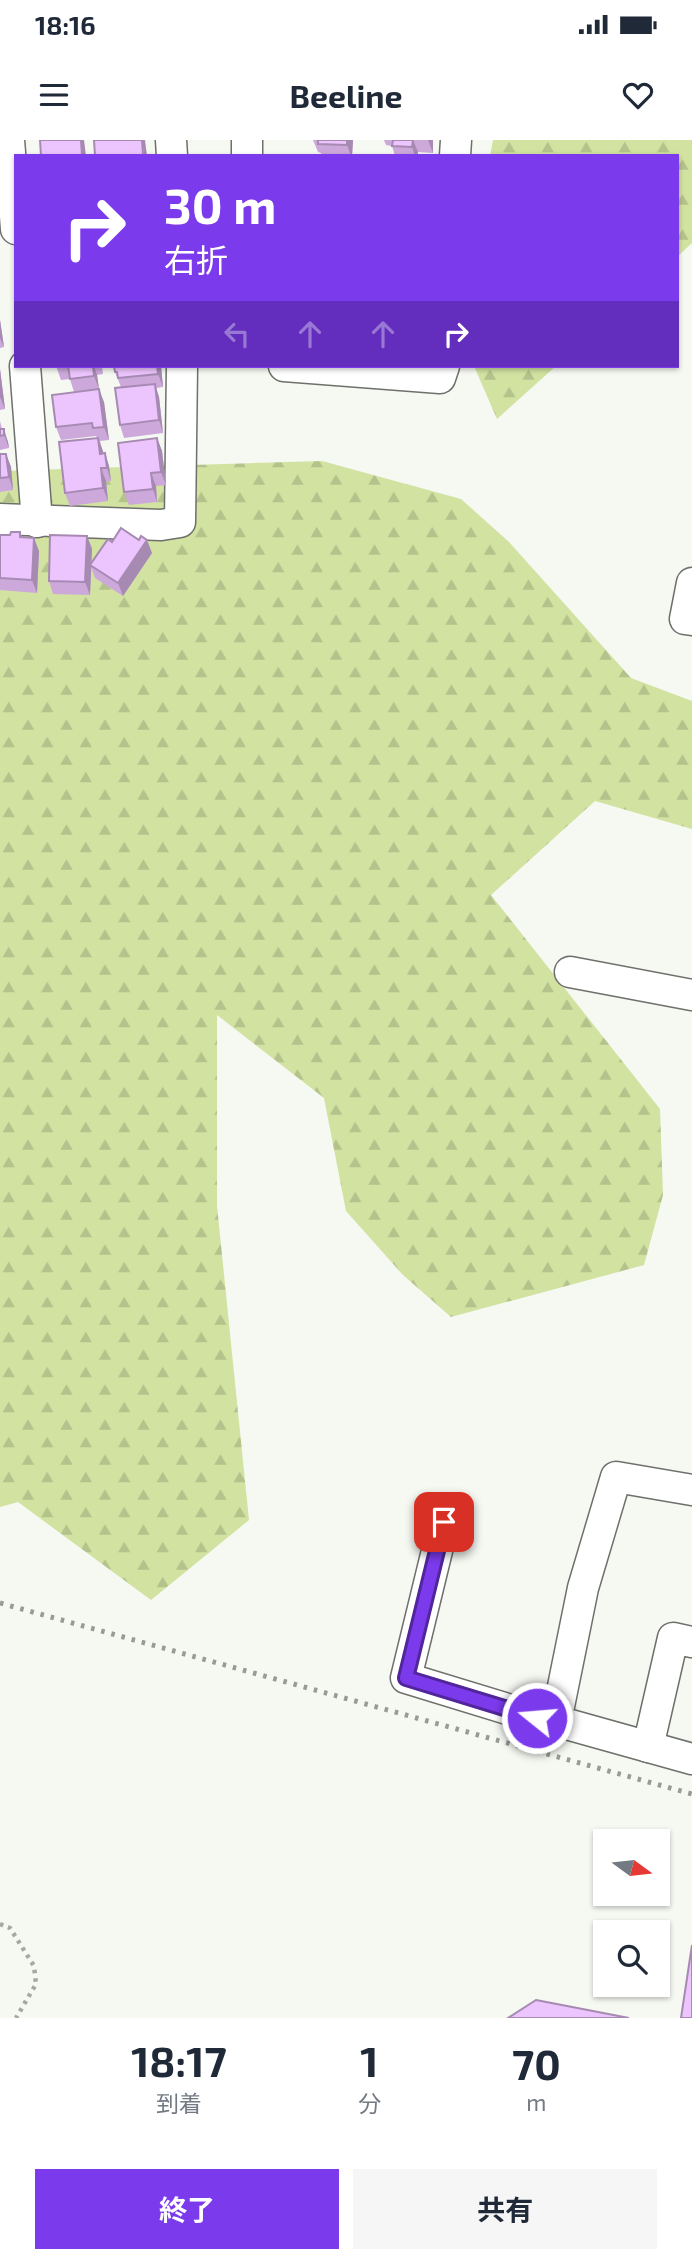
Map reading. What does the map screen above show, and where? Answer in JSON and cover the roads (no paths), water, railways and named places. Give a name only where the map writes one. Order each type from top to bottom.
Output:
[{"type":"street","points":[[9,140],[14,204]]},
{"type":"street","points":[[26,368],[37,522]]},
{"type":"street","points":[[0,519],[161,525],[180,522],[182,368]]},
{"type":"street","points":[[310,368],[440,378],[443,368]]},
{"type":"street","points":[[692,583],[685,619],[692,620]]},
{"type":"street","points":[[570,972],[692,995]]},
{"type":"street","points":[[556,1721],[583,1588],[616,1477],[691,1488]]},
{"type":"street","points":[[444,1522],[406,1678],[537,1718],[692,1759]]},
{"type":"street","points":[[648,1747],[673,1638],[692,1642]]},
{"type":"railway","points":[[0,1603],[692,1794]]}]
